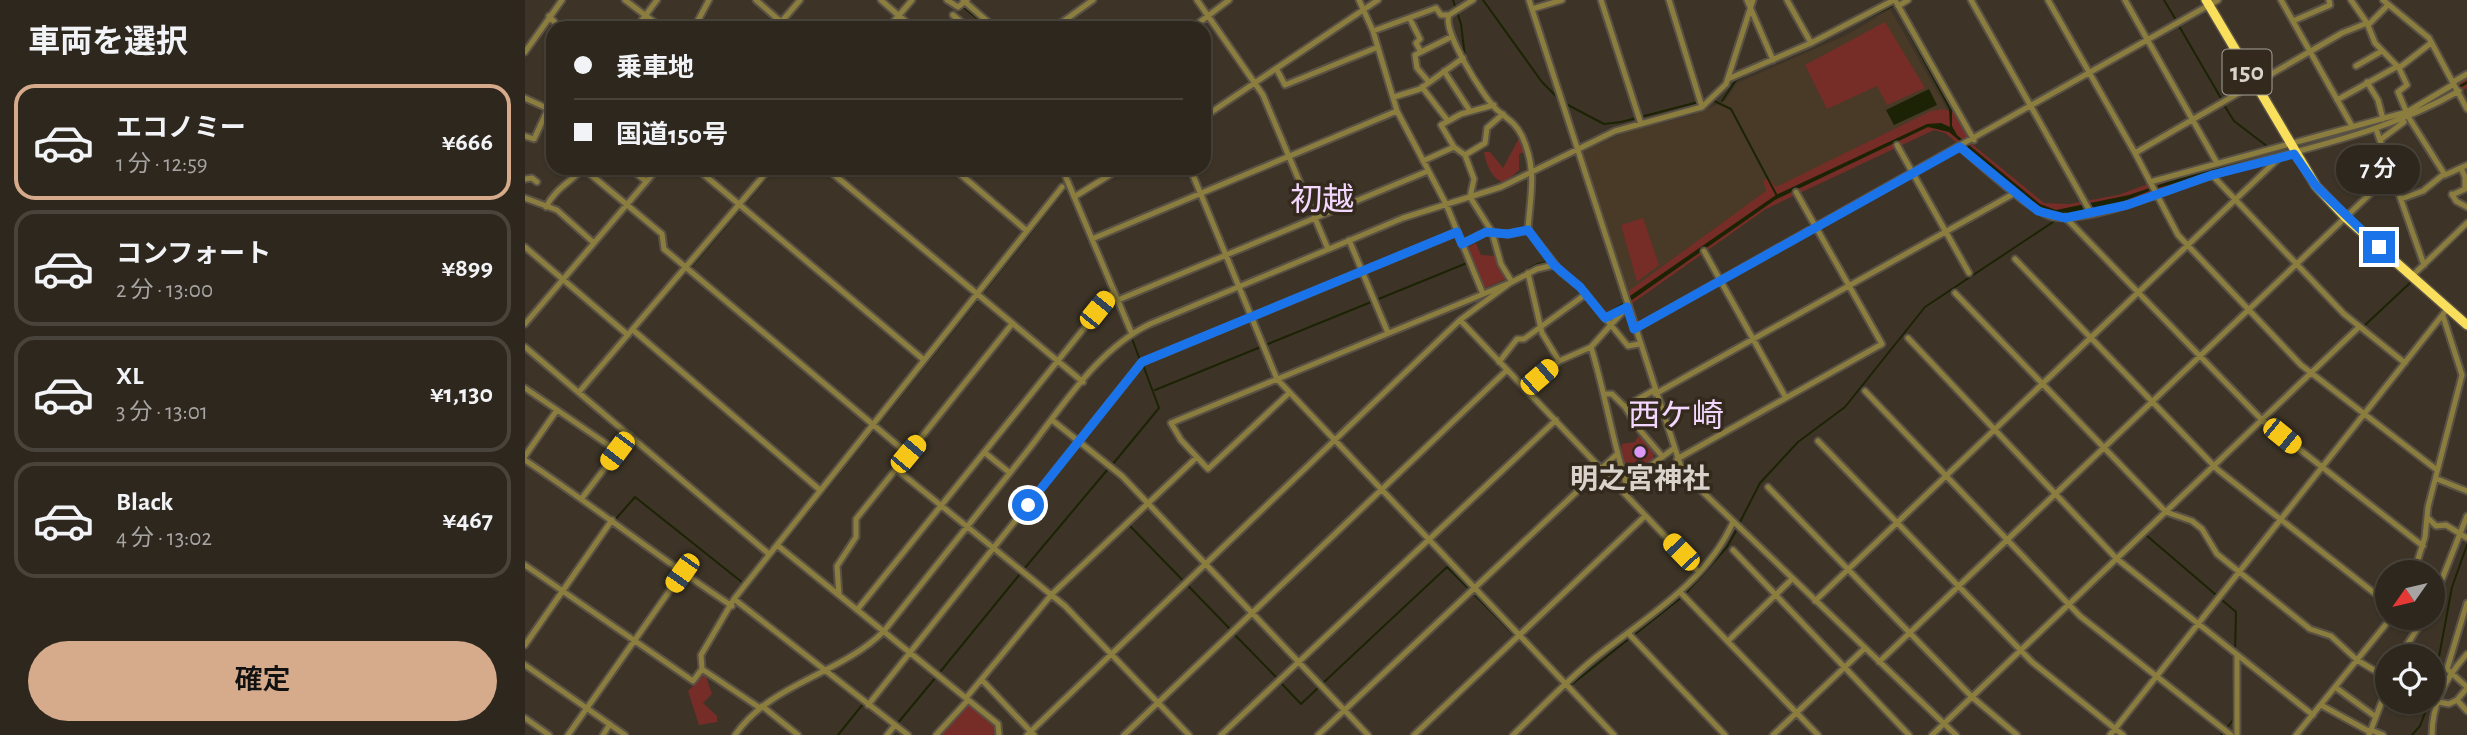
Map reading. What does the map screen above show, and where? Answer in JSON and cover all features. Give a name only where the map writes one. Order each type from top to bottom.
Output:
[{"type":"highway","name":"150","points":[[2207,3],[2287,143],[2316,186],[2346,218],[2412,276],[2445,312],[2467,325]]},
{"type":"street","points":[[525,52],[562,0]]},
{"type":"street","points":[[625,0],[653,21]]},
{"type":"street","points":[[641,21],[657,0]]},
{"type":"street","points":[[698,21],[709,0]]},
{"type":"street","points":[[756,0],[780,21]]},
{"type":"street","points":[[782,21],[800,0]]},
{"type":"street","points":[[881,0],[905,21]]},
{"type":"street","points":[[894,21],[912,0]]},
{"type":"street","points":[[947,0],[963,2],[986,21]]},
{"type":"street","points":[[1064,21],[1093,0]]},
{"type":"street","points":[[1197,0],[1257,84],[1328,249]]},
{"type":"street","points":[[1202,21],[1229,0]]},
{"type":"street","points":[[1359,0],[1366,9],[1397,111],[1446,204],[1483,294]]},
{"type":"street","points":[[1211,113],[1378,0]]},
{"type":"street","points":[[1373,31],[1436,8],[1441,15],[1449,15],[1473,0]]},
{"type":"street","points":[[1529,0],[1624,297],[1625,308],[1673,449],[1687,478],[1956,735]]},
{"type":"street","points":[[1532,9],[1562,0]]},
{"type":"street","points":[[1601,0],[1641,124]]},
{"type":"street","points":[[1669,0],[1702,107]]},
{"type":"street","points":[[1747,0],[1773,60]]},
{"type":"street","points":[[735,735],[761,707],[789,688],[856,655],[884,631],[1104,356],[1132,334],[1349,240],[1533,174],[1604,136],[1702,107],[1721,91],[1728,79],[1753,0]]},
{"type":"street","points":[[1787,0],[1811,43]]},
{"type":"street","points":[[1728,79],[1895,2],[1907,0]]},
{"type":"street","points":[[1971,0],[2091,212]]},
{"type":"street","points":[[2048,0],[2178,235],[2187,246],[2310,373],[2437,470]]},
{"type":"street","points":[[2125,0],[2217,163]]},
{"type":"street","points":[[1634,329],[2031,107],[2207,3],[2218,0]]},
{"type":"street","points":[[2281,0],[2352,127]]},
{"type":"street","points":[[2293,21],[2330,5],[2329,0]]},
{"type":"street","points":[[2351,0],[2382,51],[2399,67],[2407,85],[2398,92],[2408,115],[2444,174]]},
{"type":"street","points":[[2135,153],[2342,33],[2367,24],[2387,3],[2395,0]]},
{"type":"street","points":[[1895,2],[1972,140]]},
{"type":"street","points":[[2387,3],[2429,38],[2467,109]]},
{"type":"street","points":[[953,15],[960,21]]},
{"type":"street","points":[[1449,15],[1447,21],[1451,37],[1463,58],[1494,105],[1521,134],[1533,174],[1528,230],[1554,265],[1586,294],[1628,346],[1639,344]]},
{"type":"street","points":[[549,16],[554,21]]},
{"type":"street","points":[[1410,19],[1420,39],[1416,43],[1421,52]]},
{"type":"street","points":[[525,32],[532,39]]},
{"type":"street","points":[[1428,81],[1417,68],[1415,55],[1451,37]]},
{"type":"street","points":[[2337,100],[2399,67],[2431,43]]},
{"type":"street","points":[[1277,70],[1285,85],[1378,47]]},
{"type":"street","points":[[2356,66],[2382,51]]},
{"type":"street","points":[[1394,97],[1422,87],[1463,58]]},
{"type":"street","points":[[1444,71],[1470,111]]},
{"type":"street","points":[[2380,140],[2408,115],[2467,74]]},
{"type":"street","points":[[2367,82],[2383,119]]},
{"type":"street","points":[[1422,87],[1448,121]]},
{"type":"street","points":[[1961,146],[2038,211],[2065,218],[2127,205],[2212,175],[2376,129],[2467,88]]},
{"type":"street","points":[[525,98],[546,107]]},
{"type":"street","points":[[1494,105],[1470,111],[1441,125],[1454,147],[1465,155],[1473,179],[1470,197],[1492,232],[1501,264],[1511,283]]},
{"type":"street","points":[[1092,239],[1397,111]]},
{"type":"street","points":[[1465,155],[1485,143],[1487,128],[1503,114]]},
{"type":"street","points":[[2150,182],[2287,143],[2408,115]]},
{"type":"street","points":[[525,136],[534,139],[546,118]]},
{"type":"street","points":[[2376,129],[2424,265]]},
{"type":"street","points":[[1897,145],[1969,273]]},
{"type":"street","points":[[1423,161],[1454,147]]},
{"type":"street","points":[[2378,187],[2360,168],[2383,149]]},
{"type":"street","points":[[1815,601],[2280,157]]},
{"type":"street","points":[[2401,199],[2423,191],[2444,174],[2464,166],[2465,189],[2452,194],[2467,207]]},
{"type":"street","points":[[1118,300],[1428,171]]},
{"type":"street","points":[[1879,662],[2392,173]]},
{"type":"street","points":[[546,207],[555,191],[579,175]]},
{"type":"street","points":[[591,175],[662,234],[664,249],[908,454]]},
{"type":"street","points":[[638,175],[646,181]]},
{"type":"street","points":[[525,324],[651,175]]},
{"type":"street","points":[[705,175],[924,360]]},
{"type":"street","points":[[579,392],[764,175]]},
{"type":"street","points":[[834,175],[1083,382]]},
{"type":"street","points":[[961,175],[1027,231]]},
{"type":"street","points":[[1065,175],[1132,334]]},
{"type":"street","points":[[1074,197],[1110,175]]},
{"type":"street","points":[[1193,175],[1277,379],[1288,394],[1612,734]]},
{"type":"street","points":[[2212,175],[2359,327],[2406,363]]},
{"type":"street","points":[[525,179],[532,178],[537,182]]},
{"type":"street","points":[[525,565],[693,681],[702,669],[701,655],[733,602],[1062,187]]},
{"type":"street","points":[[1677,459],[1882,344],[1796,192]]},
{"type":"street","points":[[1625,407],[1754,340],[2015,193]]},
{"type":"street","points":[[525,198],[557,210],[594,243]]},
{"type":"street","points":[[2065,218],[2262,420],[2423,546]]},
{"type":"street","points":[[2412,276],[2467,223]]},
{"type":"street","points":[[1462,244],[1486,232],[1508,234],[1528,230]]},
{"type":"street","points":[[869,705],[1142,362],[1457,232]]},
{"type":"street","points":[[1349,240],[1388,333]]},
{"type":"street","points":[[525,247],[820,490]]},
{"type":"street","points":[[1704,251],[1786,398]]},
{"type":"street","points":[[2015,259],[2214,466],[2375,594]]},
{"type":"street","points":[[982,680],[1031,734],[1460,320],[1528,273],[1554,265]]},
{"type":"street","points":[[1528,273],[1541,325],[1559,361]]},
{"type":"street","points":[[1288,394],[1208,469],[1171,423],[1511,283]]},
{"type":"street","points":[[857,610],[1114,291]]},
{"type":"street","points":[[1955,293],[2166,512],[2200,527],[2217,554],[2310,629],[2339,642],[2357,660],[2375,671]]},
{"type":"street","points":[[1499,362],[1517,339],[1524,338],[1586,294]]},
{"type":"street","points":[[1526,389],[1559,361],[1591,347],[1607,321],[1625,308]]},
{"type":"street","points":[[2111,735],[2445,312]]},
{"type":"street","points":[[2418,560],[2437,470],[2462,375],[2445,312]]},
{"type":"street","points":[[1460,320],[1698,570]]},
{"type":"street","points":[[839,595],[837,566],[856,537],[856,519],[1012,324]]},
{"type":"street","points":[[1932,735],[2359,327]]},
{"type":"street","points":[[1907,338],[2117,559],[2313,715]]},
{"type":"street","points":[[525,346],[769,554]]},
{"type":"street","points":[[1591,347],[1606,394],[1617,454],[1626,483]]},
{"type":"street","points":[[1124,735],[1507,370]]},
{"type":"street","points":[[525,387],[617,451]]},
{"type":"street","points":[[1865,391],[2069,604],[2231,735]]},
{"type":"street","points":[[1606,394],[1612,394],[1625,407],[1639,429],[1663,456]]},
{"type":"street","points":[[557,410],[525,458],[682,573],[733,602],[908,735]]},
{"type":"street","points":[[1052,420],[1122,476],[1368,735]]},
{"type":"street","points":[[1221,735],[1556,420]]},
{"type":"street","points":[[582,498],[630,435]]},
{"type":"street","points":[[1818,441],[2021,651],[2123,735]]},
{"type":"street","points":[[1619,489],[1673,449]]},
{"type":"street","points":[[984,452],[1010,473]]},
{"type":"street","points":[[1318,735],[1600,467],[1617,454]]},
{"type":"street","points":[[936,735],[1052,594],[1197,457]]},
{"type":"street","points":[[895,469],[1052,594],[1189,735]]},
{"type":"street","points":[[2437,479],[2467,491]]},
{"type":"street","points":[[1768,487],[1972,697],[2017,735]]},
{"type":"street","points":[[1414,735],[1645,516]]},
{"type":"street","points":[[2445,569],[2467,516]]},
{"type":"street","points":[[2427,517],[2436,526],[2446,525],[2467,538]]},
{"type":"street","points":[[525,645],[612,520]]},
{"type":"street","points":[[1513,735],[1566,685],[1680,592],[1726,537],[1733,522]]},
{"type":"street","points":[[777,545],[998,724],[999,735]]},
{"type":"street","points":[[1733,550],[1909,735]]},
{"type":"street","points":[[568,735],[682,573]]},
{"type":"street","points":[[1728,641],[1792,579]]},
{"type":"street","points":[[1680,592],[1818,735]]},
{"type":"street","points":[[2445,703],[2456,700],[2467,687],[2449,674],[2448,661],[2467,603]]},
{"type":"street","points":[[2297,735],[2381,630]]},
{"type":"street","points":[[1628,633],[1725,735]]},
{"type":"street","points":[[1773,735],[1865,648]]},
{"type":"street","points":[[2445,683],[2449,674],[2467,654]]},
{"type":"street","points":[[2237,655],[2237,735]]},
{"type":"street","points":[[525,665],[625,735]]},
{"type":"street","points":[[702,669],[761,707],[798,735]]},
{"type":"street","points":[[2335,687],[2376,717]]},
{"type":"street","points":[[2456,700],[2467,711]]},
{"type":"street","points":[[2321,705],[2370,732],[2383,735]]},
{"type":"street","points":[[2370,732],[2377,714]]},
{"type":"street","points":[[2432,735],[2436,714]]},
{"type":"street","points":[[525,718],[549,735]]},
{"type":"street","points":[[603,735],[610,724]]},
{"type":"street","points":[[887,735],[895,725]]},
{"type":"shaded area","points":[[1893,5],[1952,109],[1952,126],[1957,135],[2040,204],[2056,210],[2129,195],[2209,168],[2416,110],[2467,81],[2467,84],[2410,115],[2297,150],[2154,189],[2117,204],[2064,215],[2046,211],[2030,200],[1949,132],[1928,127],[1775,200],[1629,302],[1627,298],[1776,195],[1927,124],[1941,123],[1950,127],[1949,109]]},
{"type":"shaded area","points":[[1890,9],[1947,109],[1762,201],[1627,297],[1582,152],[1628,131],[1690,116],[1725,101],[1737,83],[1847,35]]},
{"type":"shaded area","points":[[1885,22],[1925,88],[1887,105],[1877,86],[1827,109],[1805,65]]},
{"type":"shaded area","points":[[2467,77],[2467,88],[2440,101],[2141,200],[2073,216],[2043,214],[1945,133],[1934,130],[1766,209],[1630,305],[1626,293],[1766,191],[1763,180],[1769,179],[1776,187],[1931,111],[1944,109],[1955,113],[1972,144],[2044,203],[2069,204],[2118,195],[2162,179],[2411,109]]},
{"type":"shaded area","points":[[1929,89],[1937,105],[1894,125],[1886,110]]},
{"type":"shaded area","points":[[1518,140],[1522,140],[1526,151],[1519,154],[1519,170],[1505,183],[1493,175],[1484,152],[1490,152],[1503,168]]},
{"type":"shaded area","points":[[1643,218],[1659,265],[1637,282],[1621,225]]},
{"type":"shaded area","points":[[1476,243],[1481,255],[1496,256],[1510,277],[1483,289],[1466,248]]},
{"type":"shaded area","points":[[1638,436],[1655,449],[1653,460],[1636,474],[1624,461],[1621,449],[1622,444],[1635,442]]},
{"type":"shaded area","points":[[705,674],[712,694],[703,703],[717,716],[717,722],[699,725],[688,691]]},
{"type":"shaded area","points":[[967,701],[999,727],[998,735],[936,735]]},
{"type":"waterway","points":[[1453,0],[1461,24],[1465,57],[1491,99]]},
{"type":"waterway","points":[[1483,0],[1542,82],[1558,98]]},
{"type":"waterway","points":[[2164,0],[2176,20]]},
{"type":"waterway","points":[[1852,25],[1892,6]]},
{"type":"waterway","points":[[963,7],[980,21]]},
{"type":"waterway","points":[[2179,26],[2222,100]]},
{"type":"waterway","points":[[1722,101],[1736,80],[1755,70]]},
{"type":"waterway","points":[[2419,108],[2448,92]]},
{"type":"waterway","points":[[1566,104],[1604,124],[1706,100]]},
{"type":"waterway","points":[[1712,100],[1731,109],[1777,196]]},
{"type":"waterway","points":[[2224,105],[2234,121],[2268,147]]},
{"type":"waterway","points":[[1499,108],[1519,126]]},
{"type":"waterway","points":[[1525,136],[1534,168]]},
{"type":"waterway","points":[[2384,141],[2396,179]]},
{"type":"waterway","points":[[1532,216],[1535,173]]},
{"type":"waterway","points":[[691,267],[769,175]]},
{"type":"waterway","points":[[1061,175],[1087,234]]},
{"type":"waterway","points":[[982,294],[1066,188]]},
{"type":"waterway","points":[[1739,524],[1760,483],[1798,442],[1845,407],[1925,307],[2056,220]]},
{"type":"waterway","points":[[2417,276],[2467,228]]},
{"type":"waterway","points":[[1512,278],[1537,264],[1551,261]]},
{"type":"waterway","points":[[1155,390],[1467,263],[1479,293],[1507,281]]},
{"type":"waterway","points":[[581,394],[687,271]]},
{"type":"waterway","points":[[2364,326],[2411,282]]},
{"type":"waterway","points":[[614,521],[635,497],[748,587],[978,299]]},
{"type":"waterway","points":[[1605,315],[1626,302]]},
{"type":"waterway","points":[[2316,372],[2360,330]]},
{"type":"waterway","points":[[1131,336],[1140,360]]},
{"type":"waterway","points":[[1112,465],[1159,408],[1143,365]]},
{"type":"waterway","points":[[2265,420],[2312,376]]},
{"type":"waterway","points":[[1024,569],[1108,469]]},
{"type":"waterway","points":[[1130,526],[1231,630]]},
{"type":"waterway","points":[[1686,593],[1727,547],[1737,529]]},
{"type":"waterway","points":[[2146,535],[2236,612],[2235,652]]},
{"type":"waterway","points":[[2441,644],[2452,587],[2467,545]]},
{"type":"waterway","points":[[1323,683],[1447,567],[1469,589]]},
{"type":"waterway","points":[[940,672],[1020,574]]},
{"type":"waterway","points":[[1473,593],[1562,684]]},
{"type":"waterway","points":[[1634,635],[1682,597]]},
{"type":"waterway","points":[[1234,634],[1277,678]]},
{"type":"waterway","points":[[1571,685],[1630,638]]},
{"type":"waterway","points":[[2221,735],[2233,720],[2234,671]]},
{"type":"waterway","points":[[897,724],[936,677]]},
{"type":"waterway","points":[[1280,682],[1301,704],[1319,687]]},
{"type":"waterway","points":[[838,735],[863,704]]},
{"type":"waterway","points":[[2412,735],[2420,726],[2424,714]]},
{"type":"waterway","points":[[1937,735],[1945,726]]},
{"type":"place","name":"明之宮神社","points":[[1640,452]]},
{"type":"district","name":"初越","points":[[1322,200]]},
{"type":"district","name":"西ケ崎","points":[[1676,416]]},
{"type":"route","points":[[1028,505],[1142,362],[1457,232],[1462,244],[1486,232],[1508,234],[1528,230],[1554,265],[1580,287],[1605,318],[1627,307],[1634,329],[1960,147],[2038,211],[2065,218],[2127,205],[2212,175],[2294,154],[2316,186],[2346,218],[2379,247]]}]
